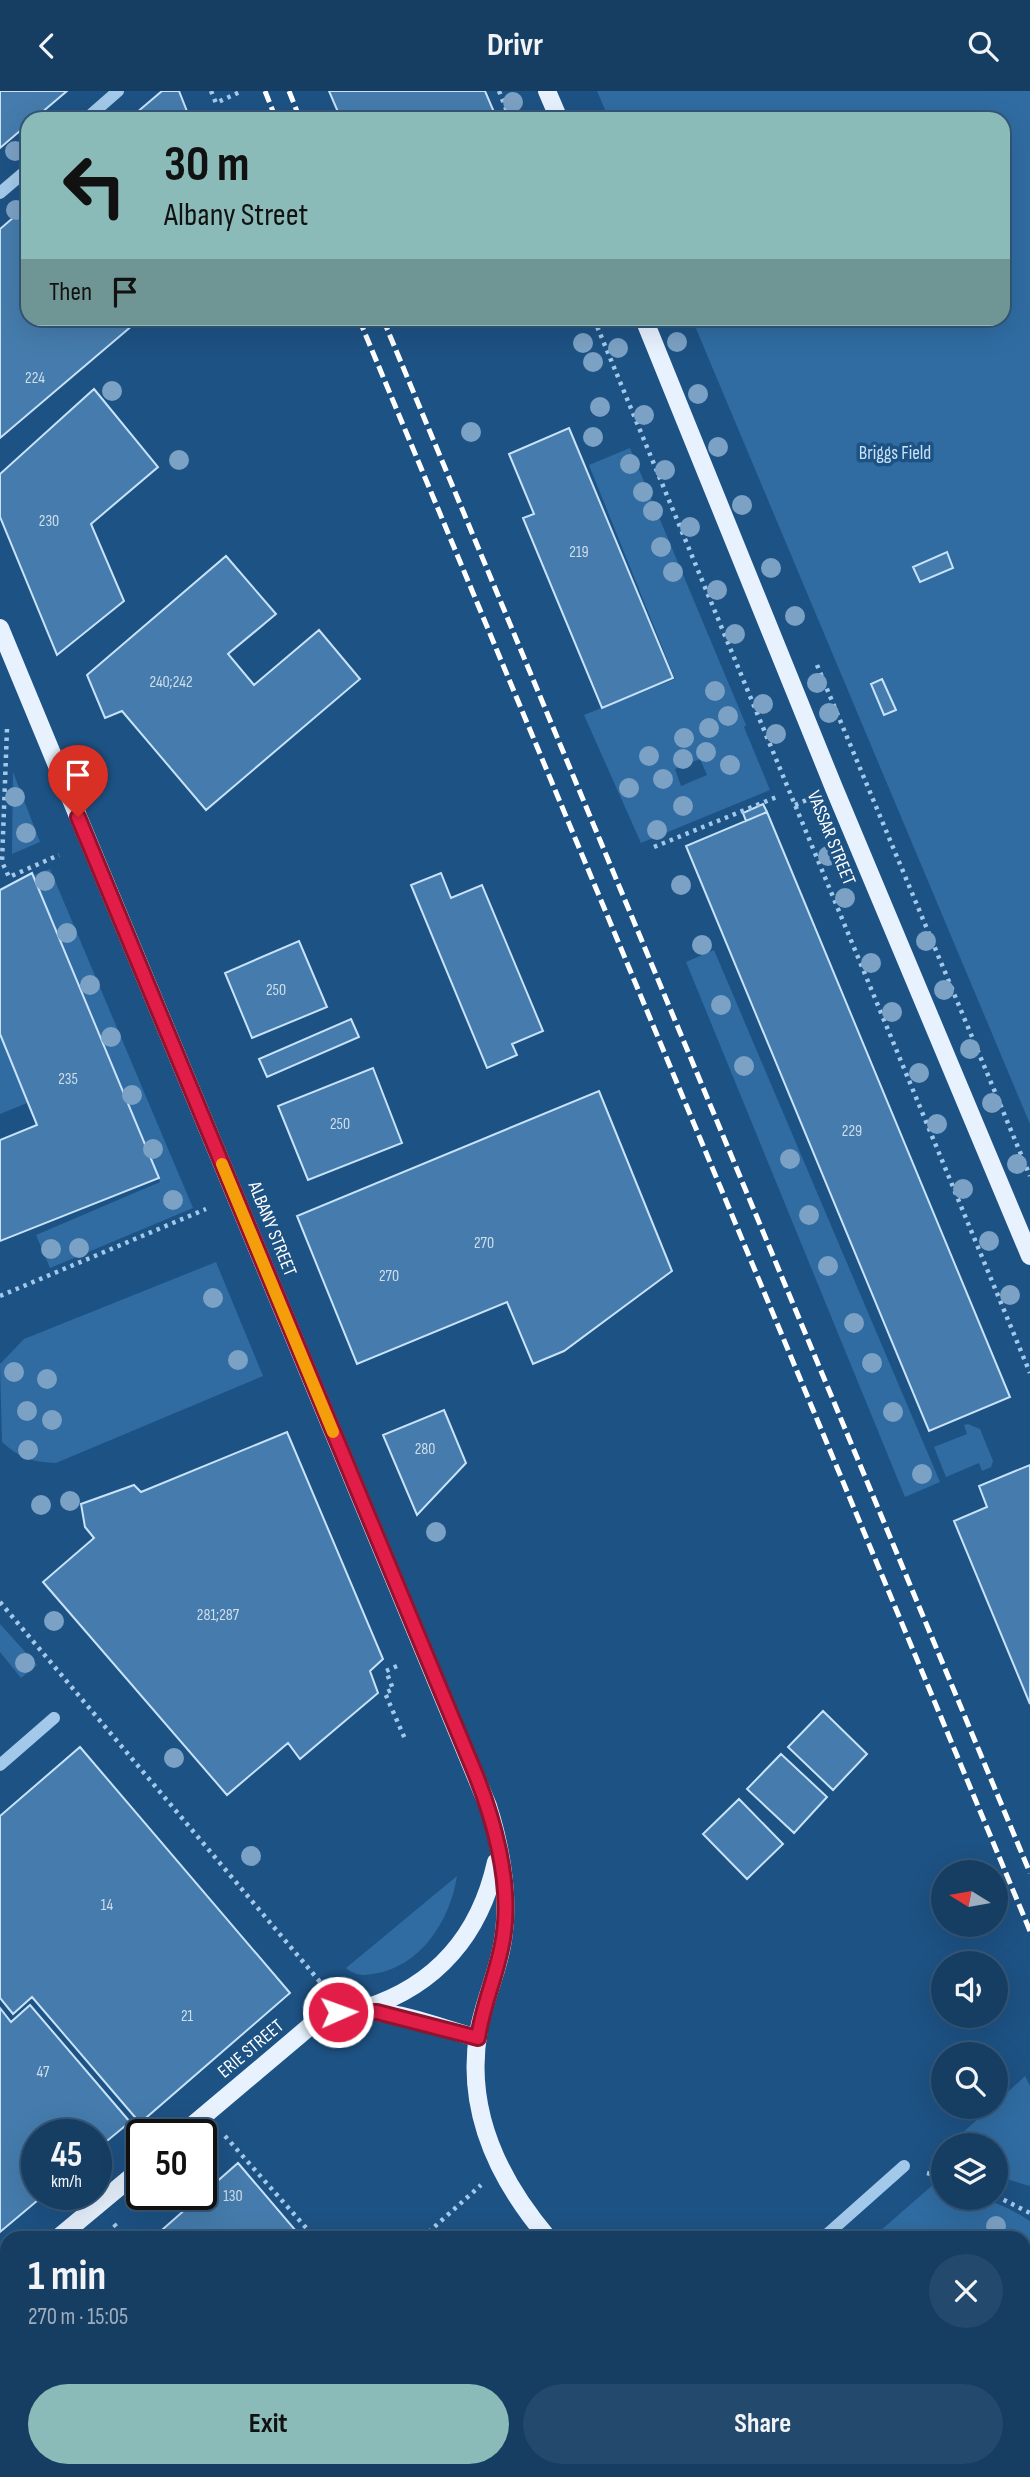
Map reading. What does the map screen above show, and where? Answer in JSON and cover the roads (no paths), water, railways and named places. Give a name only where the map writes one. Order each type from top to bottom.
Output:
[{"type":"main road","points":[[547,91],[556,112]]},
{"type":"main road","name":"VASSAR STREET","points":[[647,326],[834,788],[1030,1256]]},
{"type":"main road","name":"ALBANY STREET","points":[[0,628],[492,1816],[505,1905],[504,1934],[478,2038],[478,2094],[486,2135],[508,2186],[543,2231]]},
{"type":"main road","name":"ALBANY STREET","points":[[353,2010],[421,1982],[457,1950],[482,1907],[498,1848]]},
{"type":"main road","points":[[353,2010],[478,2038]]},
{"type":"main road","name":"ERIE STREET","points":[[200,2119],[309,2027],[330,2015],[353,2010]]},
{"type":"main road","points":[[66,2231],[126,2181]]},
{"type":"street","points":[[94,112],[118,91]]},
{"type":"street","points":[[0,193],[21,175]]},
{"type":"street","points":[[0,1765],[54,1718]]},
{"type":"street","points":[[831,2231],[904,2166]]},
{"type":"railway","points":[[265,91],[273,112]]},
{"type":"railway","points":[[289,91],[297,112]]},
{"type":"railway","points":[[362,326],[1030,1931]]},
{"type":"railway","points":[[386,326],[1030,1873]]},
{"type":"park label","name":"Briggs Field","points":[[895,453]]}]
